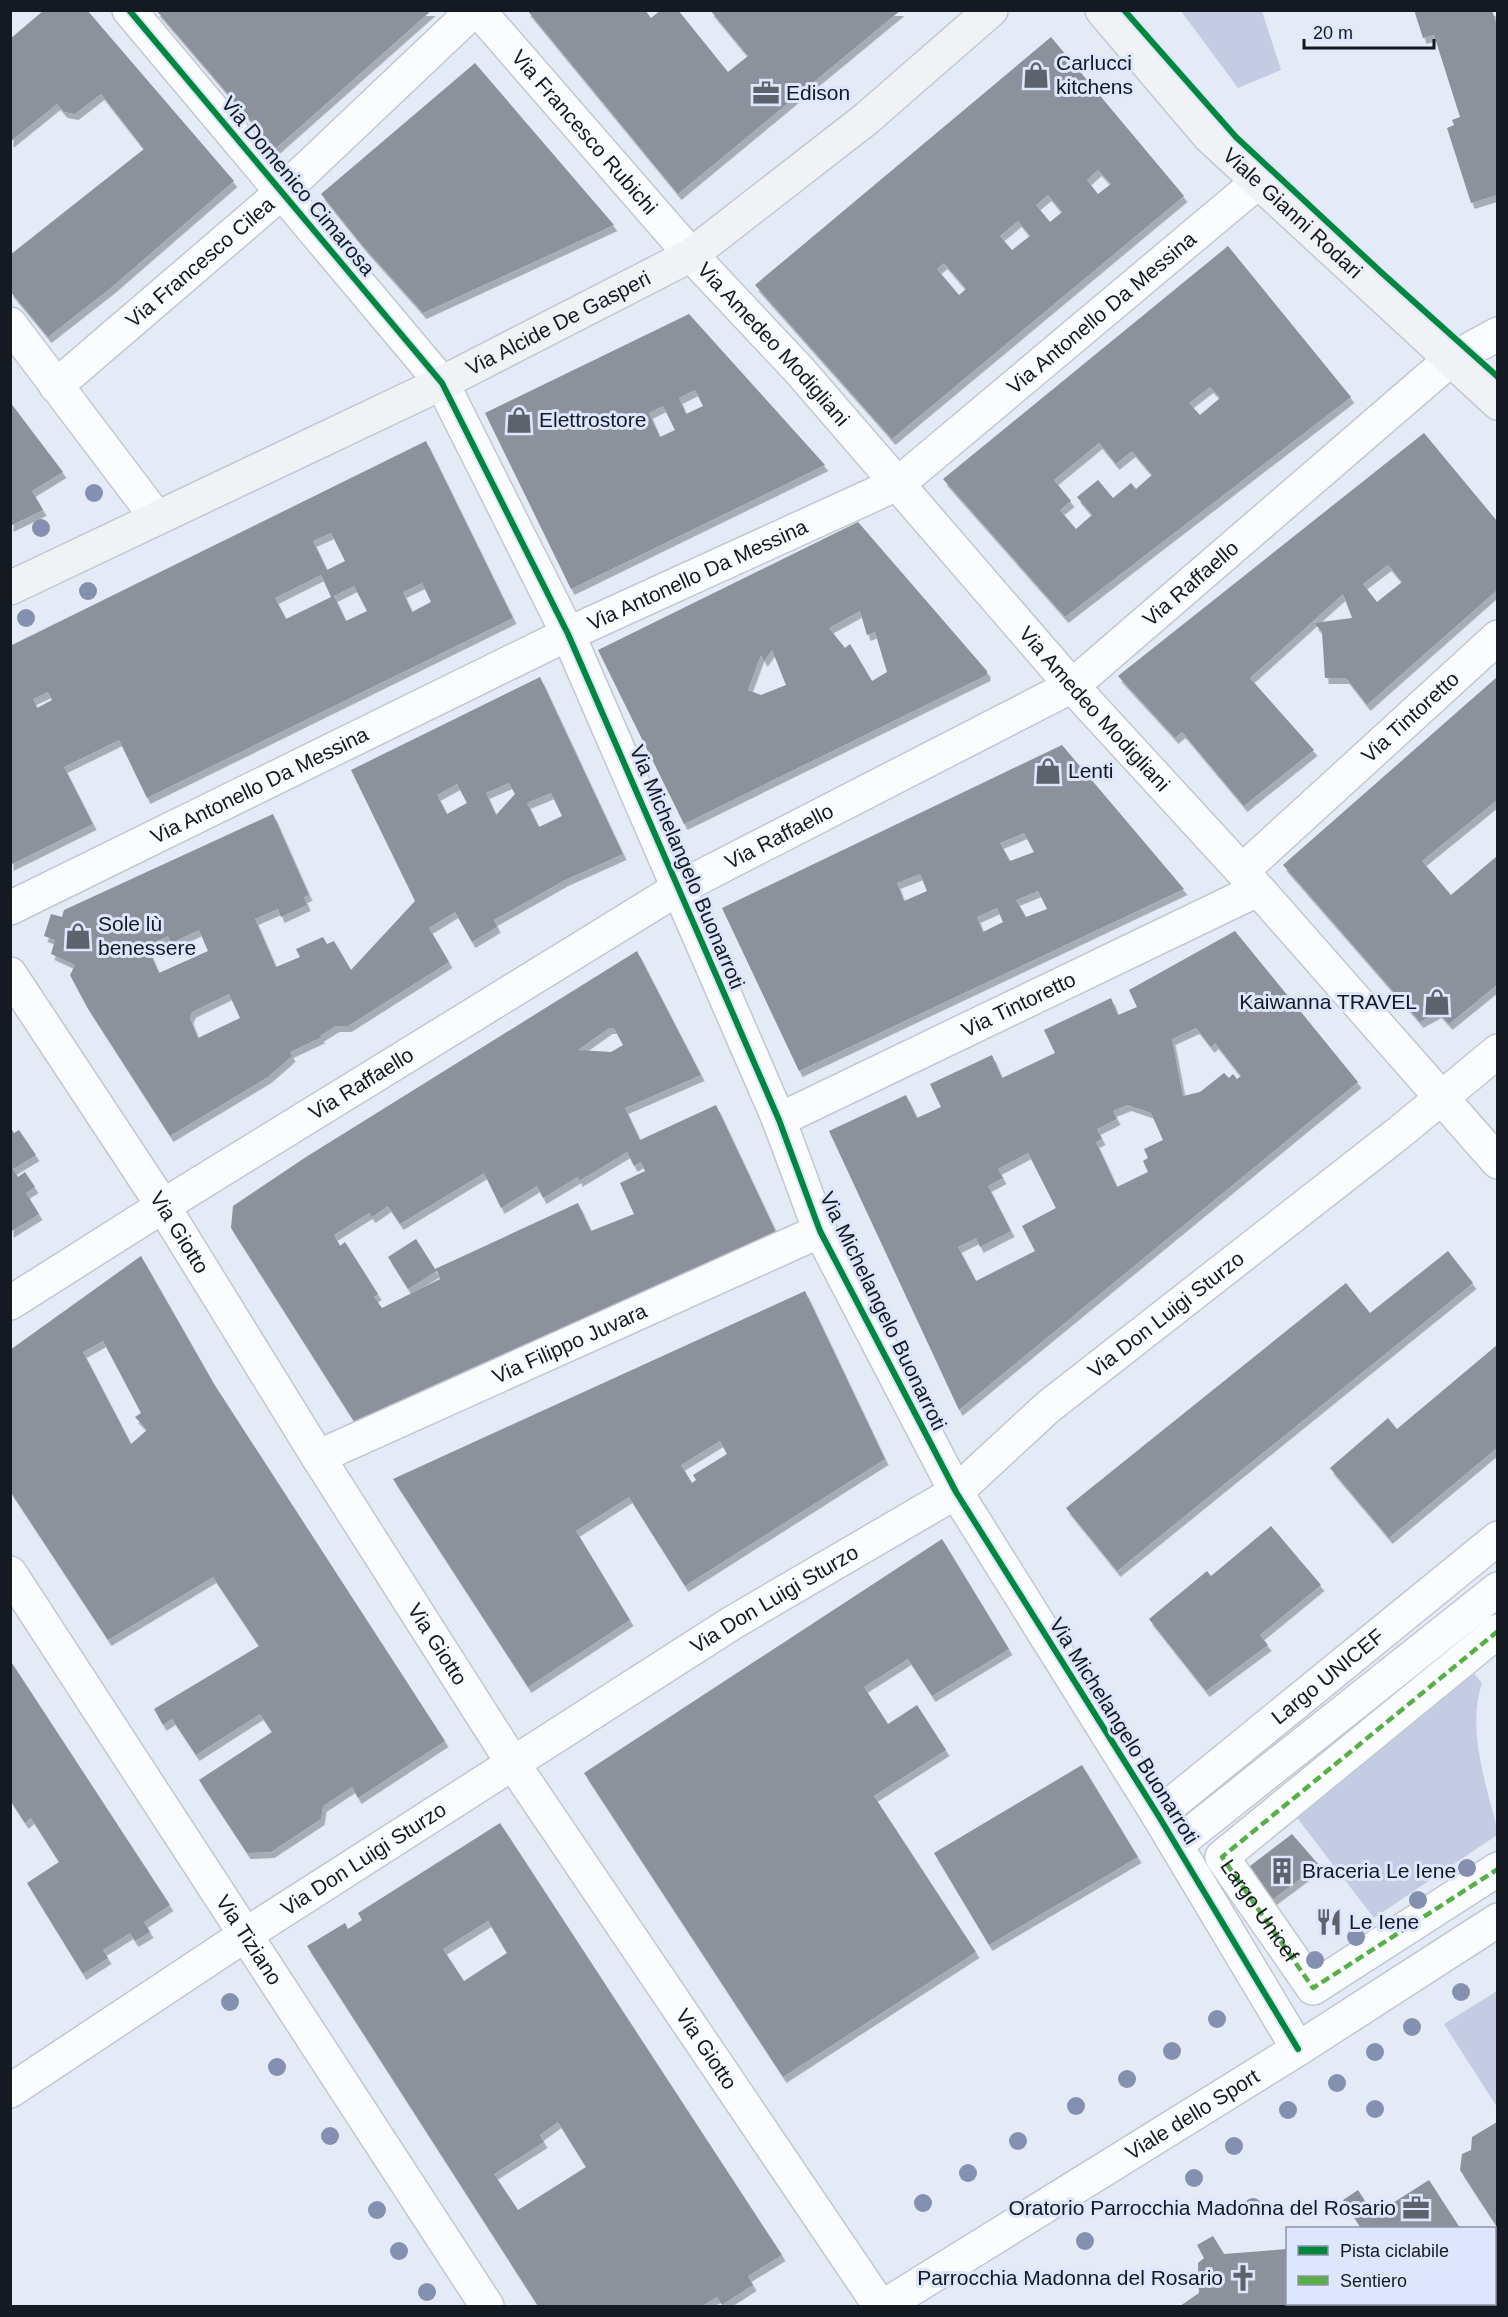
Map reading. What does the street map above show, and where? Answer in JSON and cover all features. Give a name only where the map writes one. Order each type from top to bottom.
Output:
[{"type":"street","name":"Via Domenico Cimarosa","points":[[129,10],[442,383]]},
{"type":"street","name":"Via Francesco Cilea","points":[[56,386],[281,193],[476,10]]},
{"type":"street","name":"Via Francesco Rubichi","points":[[476,10],[691,255]]},
{"type":"street","name":"Via Alcide De Gasperi","points":[[10,588],[442,383],[691,255],[866,119],[991,10]]},
{"type":"street","name":"Viale Gianni Rodari","points":[[1102,10],[1210,137],[1497,403]]},
{"type":"street","name":"Via Antonello Da Messina","points":[[10,908],[568,634],[899,483],[1259,181]]},
{"type":"street","name":"Via Amedeo Modigliani","points":[[691,255],[800,371],[1072,686],[1250,880],[1497,1162]]},
{"type":"street","points":[[10,324],[156,517]]},
{"type":"street","name":"Via Raffaello","points":[[10,1303],[679,888],[1072,686],[1450,360],[1497,334]]},
{"type":"street","name":"Via Michelangelo Buonarroti","points":[[442,383],[568,634],[779,1120],[820,1231],[956,1492],[1158,1815],[1298,2049]]},
{"type":"street","name":"Via Tintoretto","points":[[779,1120],[1250,880],[1497,637]]},
{"type":"street","name":"Via Giotto","points":[[10,974],[163,1206],[318,1457],[514,1765],[882,2307]]},
{"type":"street","name":"Via Don Luigi Sturzo","points":[[10,2091],[245,1935],[514,1765],[732,1623],[956,1492],[1047,1407],[1441,1099],[1497,1052]]},
{"type":"street","name":"Via Filippo Juvara","points":[[318,1457],[820,1231]]},
{"type":"street","name":"Largo UNICEF","points":[[1158,1815],[1497,1538]]},
{"type":"street","name":"Via Tiziano","points":[[10,1573],[487,2307]]},
{"type":"street","name":"Largo UNICEF","points":[[1176,1845],[1497,1589]]},
{"type":"street","name":"Largo Unicef","points":[[1497,1631],[1222,1857],[1313,1988],[1497,1869]]},
{"type":"street","name":"Viale dello Sport","points":[[882,2307],[1298,2049],[1497,1920]]},
{"type":"shaded area","points":[[1181,11],[1262,11],[1281,70],[1238,88]]},
{"type":"shaded area","points":[[1470,1669],[1482,1683],[1478,1697],[1477,1738],[1497,1835],[1374,1918],[1291,1810]]},
{"type":"shaded area","points":[[1497,1991],[1497,2107],[1444,2024]]},
{"type":"building","points":[[44,10],[87,10],[234,181],[112,287],[48,337],[10,291],[10,255],[144,149],[101,94],[75,114],[64,112],[57,104],[10,142],[10,39]]},
{"type":"building","points":[[156,10],[432,10],[275,149]]},
{"type":"building","points":[[527,10],[645,10],[651,18],[661,10],[678,10],[728,72],[748,56],[710,10],[901,10],[678,194]]},
{"type":"building","points":[[1414,10],[1492,10],[1497,26],[1497,195],[1471,203],[1447,128],[1454,125],[1452,120],[1460,117],[1434,35],[1423,38]]},
{"type":"building","points":[[1051,37],[1184,196],[892,439],[755,285]],"holes":[[[1098,170],[1111,184],[1098,194],[1087,180]],[[1048,195],[1062,212],[1050,222],[1036,205]],[[1018,221],[1030,236],[1012,250],[1000,236]],[[944,263],[966,289],[959,295],[937,269]]]},
{"type":"building","points":[[475,63],[614,225],[423,313],[362,245],[321,194]]},
{"type":"building","points":[[1228,246],[1351,397],[1065,617],[943,479]],"holes":[[[1210,387],[1220,398],[1200,415],[1189,403]],[[1099,443],[1116,464],[1132,451],[1152,475],[1136,489],[1131,483],[1113,498],[1098,480],[1077,497],[1092,515],[1076,529],[1060,510],[1071,501],[1054,480]]]},
{"type":"building","points":[[689,314],[825,465],[571,589],[485,413]],"holes":[[[695,390],[703,406],[686,414],[679,398]],[[663,406],[675,430],[660,437],[649,413]]]},
{"type":"building","points":[[10,402],[63,472],[32,491],[43,510],[10,526]]},
{"type":"building","points":[[1424,433],[1497,521],[1497,590],[1367,705],[1346,678],[1325,678],[1322,632],[1314,623],[1352,618],[1343,594],[1250,678],[1314,750],[1244,806],[1182,732],[1175,738],[1118,676]],"holes":[[[1388,565],[1402,582],[1377,602],[1363,584]]]},
{"type":"building","points":[[426,441],[513,618],[147,798],[119,740],[64,767],[93,824],[10,865],[10,646]],"holes":[[[331,533],[345,561],[327,570],[313,541]],[[321,575],[331,597],[286,619],[275,598]],[[422,583],[431,602],[412,612],[403,592]],[[354,586],[367,611],[346,621],[334,596]],[[48,692],[52,700],[37,708],[33,699]]]},
{"type":"building","points":[[858,522],[987,671],[987,675],[684,824],[598,650]],"holes":[[[860,611],[867,635],[875,632],[887,672],[872,681],[850,644],[845,648],[829,628]],[[772,650],[786,685],[761,695],[748,690],[761,655],[764,661]]]},
{"type":"building","points":[[540,677],[623,854],[565,880],[494,920],[497,927],[472,942],[455,912],[429,928],[449,962],[348,1026],[336,1026],[320,1036],[322,1037],[290,1052],[292,1056],[268,1077],[170,1136],[87,1007],[70,975],[75,965],[51,954],[55,940],[44,936],[51,914],[62,917],[64,910],[273,814],[309,895],[304,897],[307,905],[281,917],[278,909],[255,919],[276,967],[300,957],[296,949],[323,937],[327,944],[334,941],[351,970],[415,901],[351,770]],"holes":[[[509,783],[515,794],[496,815],[486,793]],[[457,784],[467,803],[447,814],[437,795]],[[551,793],[562,816],[539,827],[527,803]],[[199,930],[208,951],[159,973],[147,946],[168,936],[171,943]],[[229,994],[240,1018],[198,1038],[190,1018],[192,1012]]]},
{"type":"building","points":[[1497,677],[1497,800],[1422,861],[1451,895],[1497,856],[1497,985],[1449,1024],[1438,1012],[1420,1022],[1283,865]]},
{"type":"building","points":[[1062,745],[1184,889],[799,1071],[722,908]],"holes":[[[1024,833],[1034,852],[1010,861],[1000,843]],[[920,874],[927,891],[904,901],[897,883]],[[1038,891],[1047,909],[1026,917],[1016,900]],[[997,908],[1003,922],[983,932],[977,917]]]},
{"type":"building","points":[[1235,931],[1358,1082],[959,1410],[829,1131],[906,1095],[917,1118],[941,1107],[930,1084],[992,1055],[1002,1078],[1055,1053],[1044,1030],[1111,998],[1118,1015],[1137,1007],[1129,990]],"holes":[[[1196,1028],[1211,1047],[1215,1043],[1241,1076],[1237,1079],[1233,1074],[1229,1078],[1224,1073],[1200,1092],[1183,1096],[1172,1039]],[[1128,1105],[1151,1113],[1163,1140],[1144,1149],[1148,1158],[1143,1161],[1148,1172],[1117,1187],[1096,1142],[1102,1139],[1097,1129],[1117,1119],[1113,1111]],[[1028,1153],[1056,1208],[1022,1226],[1035,1251],[976,1281],[958,1247],[976,1238],[980,1247],[1011,1231],[988,1186],[1003,1178],[998,1169]]]},
{"type":"building","points":[[637,951],[701,1075],[625,1108],[640,1140],[716,1105],[776,1232],[355,1423],[231,1228],[233,1206],[306,1157]],"holes":[[[609,1028],[614,1028],[623,1045],[611,1052],[578,1050]],[[627,1152],[634,1166],[641,1162],[645,1171],[620,1183],[634,1214],[591,1231],[578,1203],[435,1269],[416,1239],[388,1257],[408,1289],[437,1271],[440,1279],[382,1308],[374,1297],[378,1294],[345,1242],[340,1246],[334,1235],[369,1213],[372,1217],[388,1206],[400,1224],[484,1173],[501,1208],[537,1186],[543,1198],[578,1177],[579,1181]]]},
{"type":"building","points":[[10,1127],[14,1133],[19,1130],[36,1155],[13,1169],[18,1177],[25,1172],[35,1187],[26,1193],[39,1214],[10,1232]]},
{"type":"building","points":[[1448,1251],[1473,1283],[1117,1571],[1066,1508],[1346,1283],[1370,1313]]},
{"type":"building","points":[[141,1256],[214,1384],[445,1741],[358,1798],[352,1787],[323,1806],[321,1819],[271,1852],[247,1853],[199,1780],[272,1732],[260,1714],[196,1755],[172,1719],[163,1725],[154,1709],[259,1646],[213,1577],[108,1640],[10,1491],[10,1350]],"holes":[[[103,1341],[141,1413],[135,1417],[147,1430],[131,1444],[83,1352]]]},
{"type":"building","points":[[805,1291],[885,1459],[685,1586],[629,1497],[576,1531],[630,1620],[528,1687],[393,1479]],"holes":[[[720,1441],[727,1454],[693,1475],[696,1480],[692,1483],[681,1465]]]},
{"type":"building","points":[[1497,1345],[1497,1448],[1389,1538],[1330,1468],[1388,1418],[1397,1429]]},
{"type":"building","points":[[1271,1526],[1321,1585],[1260,1635],[1268,1645],[1206,1691],[1149,1619],[1207,1571],[1211,1576]]},
{"type":"building","points":[[942,1539],[1009,1649],[932,1696],[908,1659],[864,1687],[888,1724],[917,1705],[946,1750],[874,1796],[976,1952],[783,2077],[584,1773]]},
{"type":"building","points":[[10,1660],[170,1905],[144,1922],[150,1932],[135,1941],[130,1933],[103,1950],[108,1958],[83,1974],[27,1883],[59,1862],[31,1818],[25,1823],[10,1800]]},
{"type":"building","points":[[1082,1765],[1138,1857],[989,1945],[934,1853]]},
{"type":"building","points":[[500,1823],[782,2255],[748,2276],[753,2285],[722,2305],[717,2297],[702,2306],[538,2306],[307,1946],[345,1923],[348,1929],[362,1920],[358,1913]],"holes":[[[488,1921],[507,1953],[464,1981],[443,1949]],[[558,2122],[586,2167],[518,2210],[494,2174],[544,2142],[540,2135]]]},
{"type":"building","name":"Braceria Le Iene","points":[[1292,1834],[1319,1865],[1272,1900],[1250,1866]]},
{"type":"building","points":[[1497,2122],[1497,2227],[1460,2170],[1462,2154],[1471,2150],[1472,2137]]},
{"type":"building","name":"Oratorio Parrocchia Madonna del Rosario","points":[[1429,2180],[1459,2227],[1360,2227],[1343,2200],[1358,2190],[1374,2215]]},
{"type":"building","name":"Parrocchia Madonna del Rosario","points":[[1213,2236],[1224,2254],[1286,2249],[1286,2305],[1430,2305],[1180,2306],[1199,2293],[1198,2263],[1204,2258],[1197,2245]]},
{"type":"marked path","points":[[1498,1631],[1222,1857],[1313,1988],[1498,1869]]},
{"type":"cycle path","points":[[129,10],[442,383],[568,634],[779,1120],[820,1231],[956,1492],[1158,1815],[1298,2049]]},
{"type":"cycle path","points":[[1124,10],[1236,137],[1498,377]]},
{"type":"place","name":"Carlucci kitchens","points":[[1036,75]]},
{"type":"place","name":"Edison","points":[[766,93]]},
{"type":"place","name":"Elettrostore","points":[[519,420]]},
{"type":"place","name":"Lenti","points":[[1048,771]]},
{"type":"place","name":"Sole lù benessere","points":[[78,936]]},
{"type":"place","name":"Kaiwanna TRAVEL","points":[[1437,1002]]},
{"type":"place","name":"Braceria Le Iene","points":[[1282,1871]]},
{"type":"place","name":"Le Iene","points":[[1329,1922]]},
{"type":"place","name":"Oratorio Parrocchia Madonna del Rosario","points":[[1416,2208]]},
{"type":"place","name":"Parrocchia Madonna del Rosario","points":[[1243,2278]]}]
